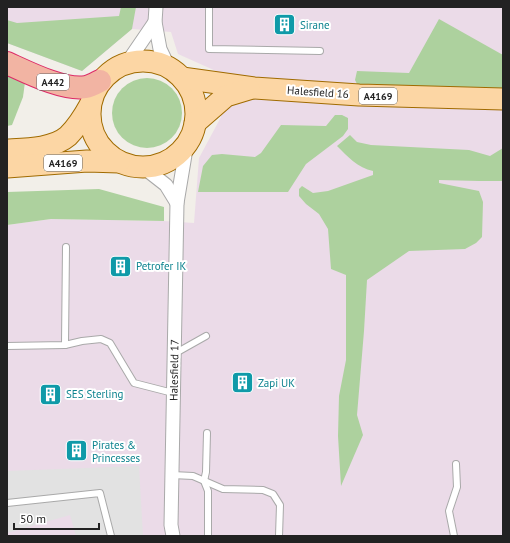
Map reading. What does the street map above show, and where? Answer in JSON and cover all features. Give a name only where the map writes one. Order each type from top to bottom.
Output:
[{"type":"highway","name":"A442","points":[[7,63],[50,82],[77,88],[87,87],[100,81]]},
{"type":"main road","points":[[141,61],[156,62],[176,73],[191,92],[195,107],[195,123],[192,134],[187,144],[175,156],[160,164],[143,167],[131,166],[119,162],[105,152],[95,138],[90,122],[90,105],[94,93],[100,81],[112,70],[127,63],[141,61]]},
{"type":"main road","name":"Halesfield 16","points":[[176,73],[254,88],[359,95],[503,99]]},
{"type":"main road","name":"Halesfield 16","points":[[195,123],[226,96],[254,88]]},
{"type":"main road","name":"A4169","points":[[7,150],[41,147],[56,142],[67,136],[80,122],[90,105]]},
{"type":"main road","name":"A4169","points":[[7,167],[87,161],[119,162]]},
{"type":"street","points":[[156,7],[155,22],[160,49],[176,73]]},
{"type":"street","points":[[127,63],[155,22]]},
{"type":"street","name":"Halesfield 17","points":[[173,536],[171,525],[177,203],[187,144]]},
{"type":"street","points":[[143,167],[166,185],[177,203]]},
{"type":"lane","points":[[209,7],[209,49],[320,51]]},
{"type":"lane","points":[[65,344],[66,247]]},
{"type":"lane","points":[[174,354],[206,336]]},
{"type":"lane","points":[[7,346],[65,344],[101,338],[110,343],[134,383],[173,393]]},
{"type":"lane","points":[[207,432],[206,472],[204,481],[208,491],[208,536]]},
{"type":"lane","points":[[454,536],[449,511],[457,487],[456,464]]},
{"type":"lane","points":[[172,475],[193,476],[224,489],[263,490],[273,494],[280,505],[279,536]]},
{"type":"lane","points":[[7,503],[100,493],[111,536]]},
{"type":"shaded area","points":[[7,7],[503,7],[503,536],[7,536],[7,225],[51,219],[194,223],[199,158],[221,117],[216,71],[178,54],[171,32],[132,29],[82,71],[7,43]]},
{"type":"shaded area","points":[[139,466],[143,536],[76,536],[70,515],[7,533],[7,471]]},
{"type":"green space","points":[[121,7],[136,7],[132,29],[82,71],[7,43],[7,20],[17,23],[119,16]]},
{"type":"green space","points":[[439,19],[503,55],[503,93],[359,88],[355,80],[357,71],[409,73]]},
{"type":"green space","points":[[7,74],[25,82],[23,97],[12,125],[7,126]]},
{"type":"green space","points":[[147,78],[166,84],[176,94],[182,113],[176,132],[166,142],[147,148],[128,142],[118,132],[112,113],[118,94],[128,84]]},
{"type":"green space","points":[[335,115],[342,115],[348,118],[348,129],[343,136],[306,164],[288,192],[198,192],[203,166],[212,155],[222,154],[255,157],[261,153],[281,125],[326,126]]},
{"type":"green space","points":[[350,135],[357,142],[371,145],[469,150],[490,156],[503,148],[503,181],[439,180],[439,183],[479,191],[483,202],[482,237],[476,243],[465,249],[409,251],[367,280],[357,415],[363,435],[341,486],[338,436],[339,396],[346,360],[346,275],[331,269],[328,229],[319,214],[306,204],[299,196],[299,189],[302,186],[313,193],[328,191],[373,175],[373,171],[362,167],[349,158],[337,146]]},
{"type":"green space","points":[[99,189],[164,207],[164,221],[51,219],[7,225],[7,192]]},
{"type":"place","name":"Sirane","points":[[284,25]]},
{"type":"place","name":"Petrofer IK","points":[[120,266]]},
{"type":"place","name":"Zapi UK","points":[[243,383]]},
{"type":"place","name":"SES Sterling","points":[[50,394]]},
{"type":"place","name":"Pirates & Princesses","points":[[77,451]]}]
